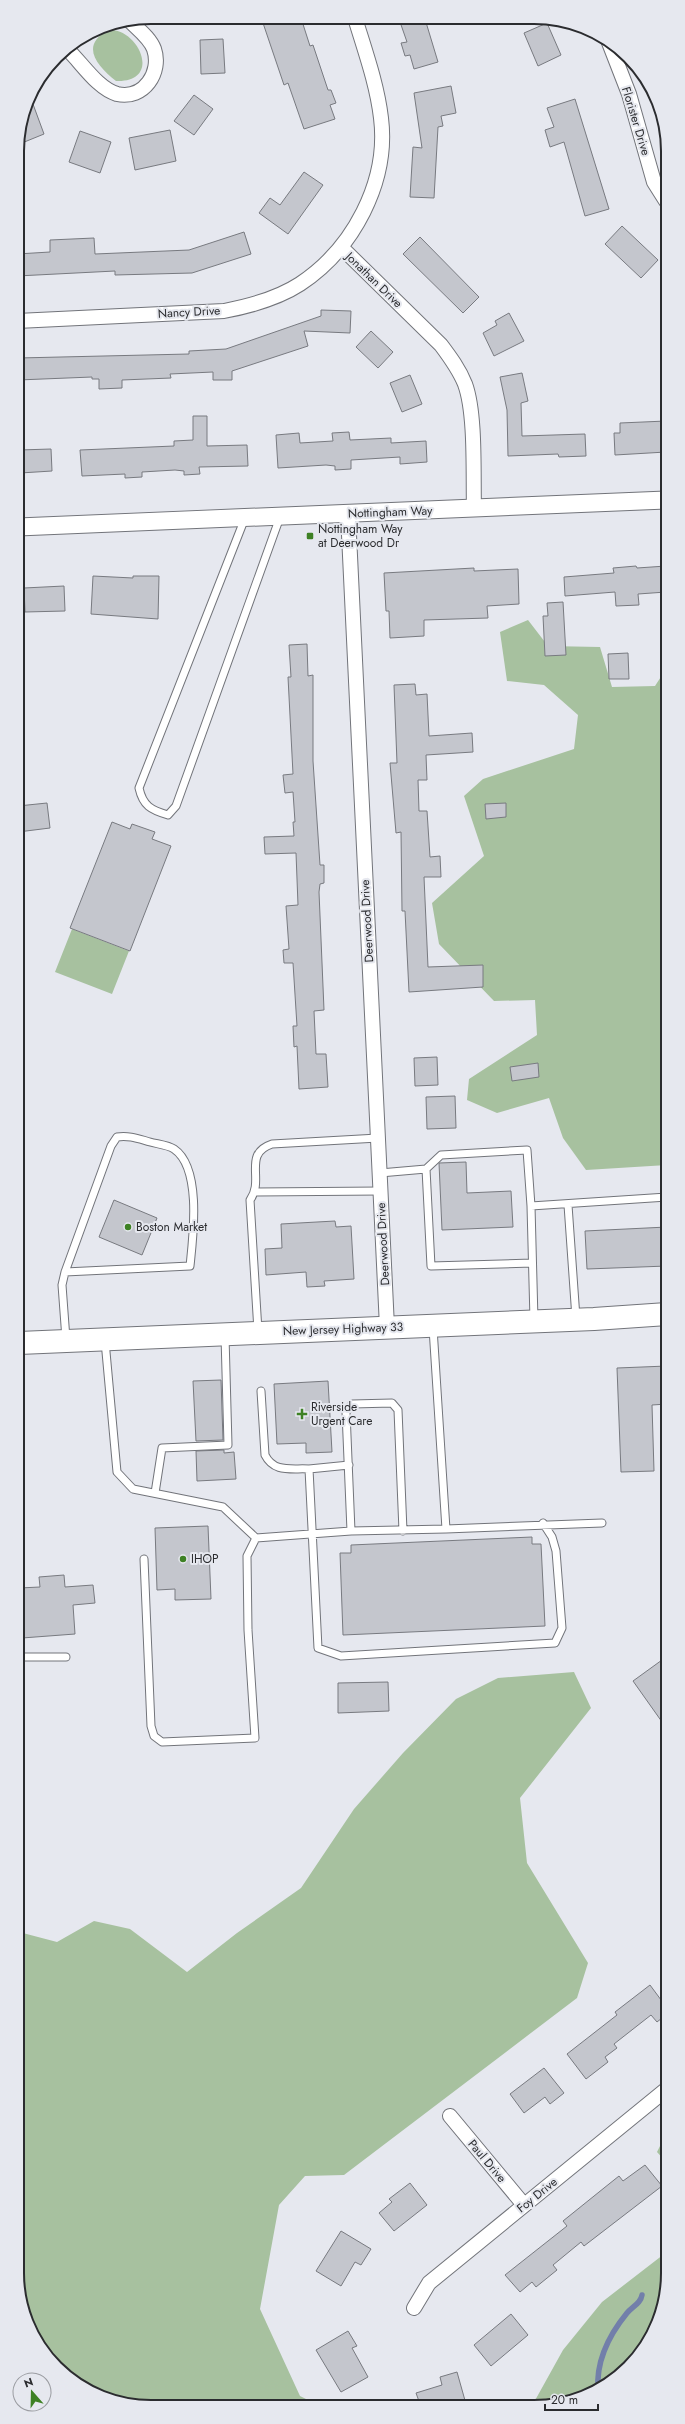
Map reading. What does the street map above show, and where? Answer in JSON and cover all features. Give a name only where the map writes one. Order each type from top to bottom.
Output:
[{"type":"main road","name":"New Jersey Highway 33","points":[[24,1343],[534,1322],[661,1314]]},
{"type":"street","name":"Jonathan Drive","points":[[357,24],[376,88],[382,119],[381,147],[377,175],[368,202],[355,227],[341,247],[441,345],[455,364],[465,384],[470,405],[474,508]]},
{"type":"street","points":[[71,53],[106,88],[118,94],[142,89],[155,73],[156,61],[154,48],[134,25]]},
{"type":"street","name":"Florister Drive","points":[[612,51],[628,94],[654,182],[661,193]]},
{"type":"street","name":"Nancy Drive","points":[[24,321],[224,311],[248,306],[277,296],[300,284],[322,267],[341,247]]},
{"type":"street","name":"Nottingham Way","points":[[24,527],[661,500]]},
{"type":"street","name":"Deerwood Drive","points":[[348,514],[387,1328]]},
{"type":"street","name":"Foy Drive","points":[[414,2308],[429,2283],[661,2094]]},
{"type":"street","name":"Paul Drive","points":[[450,2116],[524,2205]]},
{"type":"lane","points":[[245,518],[139,788],[141,797],[152,811],[168,815],[176,806],[280,516]]},
{"type":"lane","points":[[65,1272],[190,1266],[194,1227],[194,1195],[186,1166],[174,1149],[126,1136],[117,1137],[111,1146],[65,1272],[62,1285],[66,1341]]},
{"type":"lane","points":[[258,1333],[250,1200],[256,1192],[256,1155],[259,1149],[272,1144],[378,1138]]},
{"type":"lane","points":[[380,1173],[426,1169],[440,1155],[527,1150],[531,1206],[534,1322]]},
{"type":"lane","points":[[426,1169],[431,1266],[532,1263]]},
{"type":"lane","points":[[256,1192],[381,1191]]},
{"type":"lane","points":[[531,1206],[568,1205],[661,1197]]},
{"type":"lane","points":[[568,1205],[576,1320]]},
{"type":"lane","points":[[433,1326],[446,1528]]},
{"type":"lane","points":[[155,1494],[162,1448],[228,1445],[225,1334]]},
{"type":"lane","points":[[105,1340],[116,1472],[133,1489],[223,1507],[256,1538],[351,1531],[403,1531],[543,1523],[602,1523]]},
{"type":"lane","points":[[262,1390],[265,1454],[269,1463],[278,1468],[309,1469],[349,1465]]},
{"type":"lane","points":[[351,1531],[346,1412],[352,1404],[392,1403],[398,1410],[403,1531]]},
{"type":"lane","points":[[309,1469],[318,1648],[341,1656],[555,1643],[562,1628],[556,1551],[552,1537],[543,1523]]},
{"type":"lane","points":[[144,1559],[151,1726],[154,1736],[162,1742],[255,1738],[248,1630],[247,1556],[256,1538]]},
{"type":"lane","points":[[24,1657],[66,1657]]},
{"type":"green space","points":[[112,30],[120,32],[129,37],[137,46],[141,56],[142,65],[139,74],[130,79],[116,81],[109,75],[94,56],[93,49],[95,42],[100,36]]},
{"type":"green space","points":[[528,620],[548,646],[600,647],[612,687],[655,686],[661,677],[661,1165],[586,1170],[563,1138],[549,1098],[497,1113],[467,1100],[469,1079],[537,1035],[535,1000],[494,1001],[439,944],[432,903],[484,856],[464,796],[483,779],[574,749],[578,715],[544,685],[507,681],[500,632]]},
{"type":"green space","points":[[72,929],[129,951],[112,994],[55,972]]},
{"type":"green space","points":[[574,1672],[591,1708],[520,1798],[527,1863],[588,1963],[577,1998],[344,2175],[305,2176],[279,2205],[260,2309],[300,2396],[308,2400],[135,2399],[110,2393],[88,2383],[61,2363],[45,2343],[37,2329],[26,2297],[24,2281],[24,1933],[57,1942],[94,1921],[130,1929],[187,1972],[237,1933],[301,1888],[354,1809],[403,1753],[456,1699],[498,1678]]},
{"type":"green space","points":[[661,2144],[661,2156],[657,2152]]},
{"type":"green space","points":[[661,2256],[661,2281],[659,2297],[654,2314],[640,2343],[629,2357],[604,2379],[582,2390],[558,2398],[535,2400],[563,2350],[602,2302]]},
{"type":"building","points":[[263,24],[303,24],[310,46],[313,45],[328,90],[331,90],[336,103],[330,105],[335,119],[304,129],[288,83],[284,85]]},
{"type":"building","points":[[401,24],[427,24],[438,62],[414,69],[410,55],[405,56],[401,43],[407,42]]},
{"type":"building","points":[[544,24],[548,25],[561,55],[538,66],[524,33]]},
{"type":"building","points":[[223,39],[225,73],[201,74],[200,40]]},
{"type":"building","points":[[451,86],[456,113],[441,116],[443,126],[438,127],[434,198],[410,197],[413,147],[422,148],[414,93]]},
{"type":"building","points":[[194,95],[213,109],[194,135],[174,121]]},
{"type":"building","points":[[575,99],[609,209],[585,216],[564,142],[550,147],[545,130],[554,127],[547,108]]},
{"type":"building","points":[[33,105],[44,134],[24,142],[28,118]]},
{"type":"building","points":[[170,130],[176,161],[135,170],[129,138]]},
{"type":"building","points":[[80,131],[111,142],[100,173],[69,162]]},
{"type":"building","points":[[304,172],[323,185],[288,234],[259,213],[270,198],[280,205]]},
{"type":"building","points":[[622,226],[658,260],[641,278],[605,244]]},
{"type":"building","points":[[244,232],[251,254],[192,273],[115,275],[115,271],[24,276],[24,254],[50,252],[50,240],[94,238],[95,254],[189,250]]},
{"type":"building","points":[[420,237],[479,297],[463,313],[403,254]]},
{"type":"building","points":[[321,310],[351,311],[350,333],[304,331],[308,346],[232,371],[232,380],[213,380],[213,372],[170,374],[171,378],[122,380],[122,388],[99,389],[99,379],[92,379],[92,377],[24,380],[24,358],[189,354],[189,351],[226,349],[321,316]]},
{"type":"building","points":[[509,313],[524,341],[494,356],[483,333],[497,325],[495,321]]},
{"type":"building","points":[[371,331],[393,352],[378,368],[356,347]]},
{"type":"building","points":[[522,373],[528,401],[521,403],[522,436],[585,434],[586,456],[559,457],[558,454],[508,456],[507,410],[500,377]]},
{"type":"building","points":[[410,375],[422,404],[402,412],[390,383]]},
{"type":"building","points":[[193,416],[207,416],[207,446],[247,445],[248,466],[199,467],[200,474],[184,475],[184,471],[175,470],[142,472],[142,477],[125,478],[125,474],[82,476],[80,450],[174,446],[174,441],[193,440]]},
{"type":"building","points":[[661,421],[661,452],[615,455],[614,433],[620,433],[620,423]]},
{"type":"building","points":[[349,432],[350,440],[391,438],[391,443],[426,441],[427,462],[400,464],[400,457],[351,460],[351,469],[335,470],[335,466],[326,465],[278,468],[276,435],[299,433],[300,443],[333,441],[332,433]]},
{"type":"building","points":[[51,449],[52,471],[24,473],[24,450]]},
{"type":"building","points":[[636,566],[637,568],[661,566],[661,592],[638,594],[639,605],[616,606],[615,592],[565,596],[564,577],[614,573],[613,568]]},
{"type":"building","points":[[474,568],[474,571],[518,569],[519,604],[487,606],[488,618],[424,620],[424,636],[390,638],[389,611],[386,611],[384,573]]},
{"type":"building","points":[[93,576],[133,578],[133,576],[159,576],[158,619],[91,614]]},
{"type":"building","points":[[64,586],[65,611],[25,612],[24,588]]},
{"type":"building","points":[[563,602],[566,655],[545,656],[543,616],[548,616],[547,603]]},
{"type":"building","points":[[307,644],[308,676],[313,675],[313,761],[320,865],[324,865],[324,883],[320,884],[319,892],[324,1010],[314,1011],[316,1054],[326,1054],[328,1087],[299,1089],[297,1046],[294,1047],[293,1026],[297,1026],[293,963],[284,963],[283,950],[289,949],[286,906],[298,905],[296,853],[265,854],[264,837],[294,836],[293,822],[295,822],[293,792],[285,793],[283,775],[293,774],[288,677],[291,677],[289,645]]},
{"type":"building","points":[[628,653],[629,679],[609,679],[608,654]]},
{"type":"building","points":[[415,684],[416,695],[427,694],[429,736],[472,733],[473,752],[426,755],[427,780],[418,780],[419,811],[427,811],[430,857],[440,856],[441,877],[424,877],[428,967],[483,965],[483,987],[409,992],[405,911],[402,911],[401,832],[396,833],[390,763],[397,763],[394,685]]},
{"type":"building","points":[[47,803],[50,828],[24,831],[24,805]]},
{"type":"building","points":[[506,803],[506,817],[486,819],[485,804]]},
{"type":"building","points":[[112,822],[130,829],[132,824],[155,832],[152,839],[171,846],[130,951],[70,928]]},
{"type":"building","points":[[437,1057],[438,1085],[415,1086],[414,1058]]},
{"type":"building","points":[[538,1063],[539,1077],[512,1081],[510,1067]]},
{"type":"building","points":[[455,1096],[456,1128],[427,1129],[426,1097]]},
{"type":"building","points":[[466,1162],[467,1193],[511,1191],[513,1227],[442,1230],[439,1163]]},
{"type":"building","name":"Boston Market","points":[[114,1200],[157,1218],[142,1255],[99,1237]]},
{"type":"building","points":[[335,1221],[336,1227],[351,1226],[354,1279],[324,1281],[325,1286],[307,1287],[306,1272],[266,1275],[265,1249],[282,1248],[281,1224]]},
{"type":"building","points":[[661,1227],[661,1266],[587,1269],[585,1231]]},
{"type":"building","points":[[661,1366],[661,1404],[652,1405],[654,1471],[621,1472],[617,1368]]},
{"type":"building","points":[[221,1380],[223,1440],[196,1441],[193,1381]]},
{"type":"building","name":"Riverside Urgent Care","points":[[328,1381],[332,1452],[306,1453],[306,1443],[277,1444],[274,1384]]},
{"type":"building","points":[[224,1450],[224,1453],[234,1452],[236,1479],[197,1481],[196,1451]]},
{"type":"building","name":"IHOP","points":[[208,1526],[211,1599],[175,1600],[175,1589],[157,1590],[155,1528]]},
{"type":"building","points":[[532,1537],[532,1544],[541,1544],[545,1626],[343,1635],[340,1553],[351,1553],[351,1545]]},
{"type":"building","points":[[64,1575],[65,1587],[93,1585],[95,1603],[73,1605],[75,1634],[24,1638],[24,1588],[40,1587],[39,1577]]},
{"type":"building","points":[[661,1661],[661,1721],[633,1681]]},
{"type":"building","points":[[388,1682],[389,1711],[338,1713],[338,1683]]},
{"type":"building","points":[[650,1985],[661,2000],[661,2019],[657,2022],[651,2015],[614,2044],[617,2048],[605,2057],[608,2062],[586,2079],[567,2054],[617,2015],[615,2012]]},
{"type":"building","points":[[544,2068],[564,2093],[550,2104],[545,2097],[524,2113],[510,2094]]},
{"type":"building","points":[[645,2165],[661,2187],[584,2246],[581,2242],[553,2265],[557,2270],[536,2287],[532,2282],[520,2292],[505,2275],[567,2226],[563,2221],[619,2176],[623,2181]]},
{"type":"building","points":[[410,2183],[427,2205],[394,2231],[379,2213],[392,2202],[389,2199]]},
{"type":"building","points":[[341,2231],[371,2249],[361,2265],[355,2262],[341,2286],[316,2271]]},
{"type":"building","points":[[511,2314],[528,2335],[491,2366],[474,2345]]},
{"type":"building","points":[[348,2331],[357,2346],[352,2348],[368,2377],[341,2392],[316,2350]]},
{"type":"building","points":[[457,2372],[465,2400],[419,2400],[416,2393],[442,2385],[440,2377]]},
{"type":"waterway","points":[[598,2382],[599,2369],[609,2340],[621,2321],[638,2303],[642,2295]]},
{"type":"place","name":"Nottingham Way at Deerwood Dr","points":[[310,536]]},
{"type":"place","name":"Boston Market","points":[[128,1227]]},
{"type":"place","name":"Riverside Urgent Care","points":[[302,1414]]},
{"type":"place","name":"IHOP","points":[[183,1559]]}]
